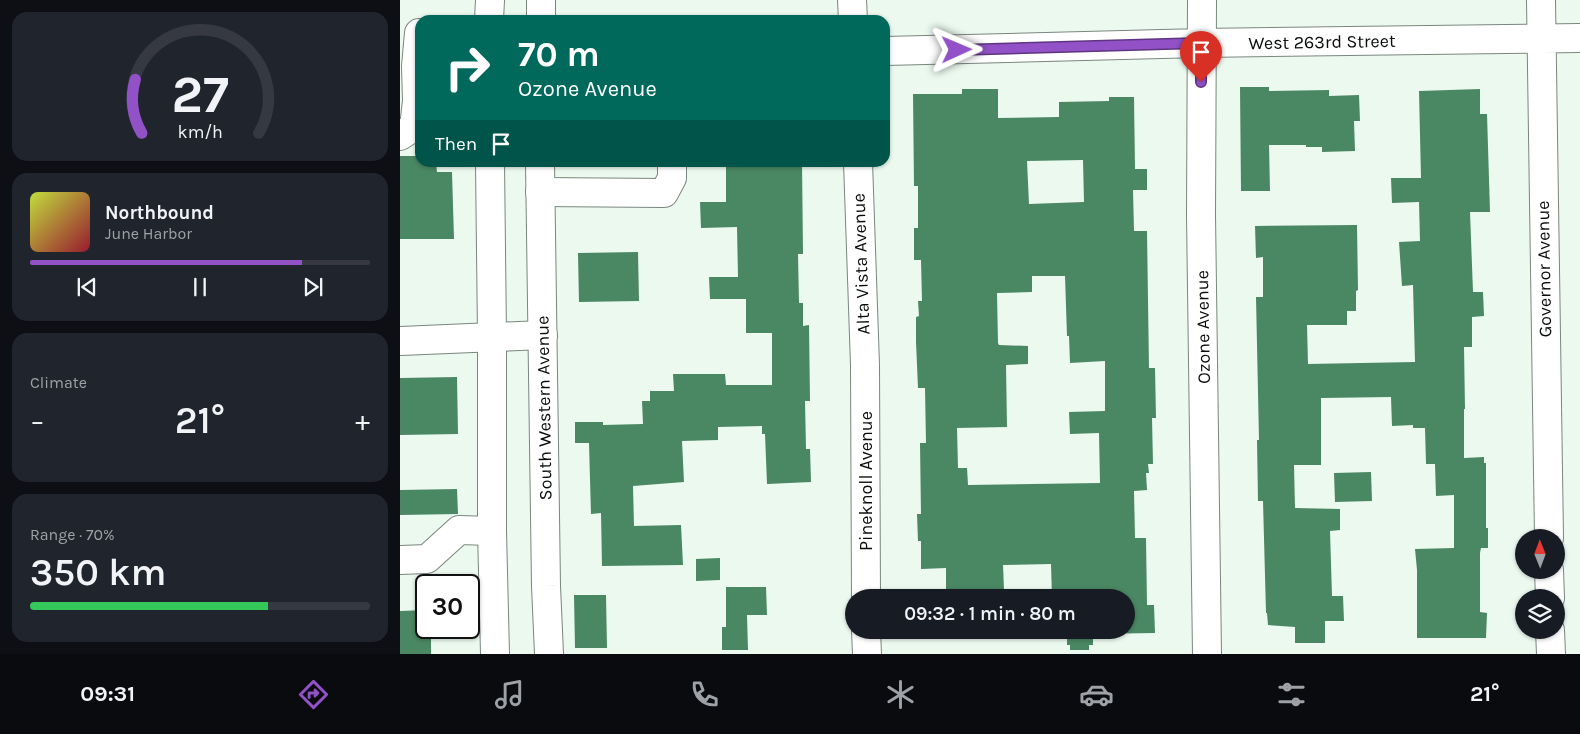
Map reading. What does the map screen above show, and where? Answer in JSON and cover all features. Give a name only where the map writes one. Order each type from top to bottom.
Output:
[{"type":"street","points":[[489,15],[490,0]]},
{"type":"street","points":[[541,0],[541,15]]},
{"type":"street","points":[[852,0],[853,15]]},
{"type":"street","name":"Ozone Avenue","points":[[1202,0],[1201,215],[1207,654]]},
{"type":"street","name":"Governor Avenue","points":[[1540,0],[1549,529]]},
{"type":"street","points":[[413,31],[415,54]]},
{"type":"street","name":"West 263rd Street","points":[[890,51],[1201,43],[1580,38]]},
{"type":"street","points":[[400,136],[414,127],[415,118]]},
{"type":"street","points":[[490,167],[492,531],[495,654]]},
{"type":"street","name":"South Western Avenue","points":[[540,167],[546,586],[549,654]]},
{"type":"street","points":[[540,192],[664,193],[672,178],[672,167]]},
{"type":"street","name":"Alta Vista Avenue","points":[[858,167],[865,365]]},
{"type":"street","points":[[400,341],[543,335]]},
{"type":"street","name":"Pineknoll Avenue","points":[[865,365],[866,589]]},
{"type":"street","points":[[400,560],[427,559],[459,530],[492,531]]},
{"type":"street","points":[[866,639],[866,654]]},
{"type":"street","points":[[1550,639],[1551,654]]},
{"type":"building","points":[[1240,87],[1269,87],[1269,91],[1329,90],[1329,96],[1359,95],[1360,121],[1354,121],[1355,151],[1322,152],[1322,147],[1269,145],[1270,191],[1241,191]]},
{"type":"building","points":[[962,89],[998,89],[998,118],[1059,117],[1059,102],[1109,101],[1109,97],[1134,97],[1135,169],[1147,169],[1147,190],[1133,190],[1134,231],[1147,231],[1149,368],[1155,368],[1156,418],[1152,418],[1153,464],[1148,464],[1149,473],[1146,473],[1147,490],[1134,491],[1135,538],[1146,538],[1147,605],[1154,605],[1155,633],[1135,633],[1135,589],[1052,589],[1051,564],[1003,565],[1004,589],[946,589],[946,568],[921,569],[921,541],[918,541],[917,514],[921,514],[920,443],[926,443],[925,388],[918,388],[916,342],[916,317],[919,316],[918,301],[922,301],[921,260],[914,260],[914,228],[918,228],[918,186],[914,186],[913,94],[962,94]],"holes":[[[1083,160],[1084,202],[1029,204],[1027,161]],[[1032,276],[1065,276],[1070,363],[1105,361],[1105,411],[1069,412],[1070,434],[1099,433],[1100,483],[968,485],[967,468],[958,468],[957,428],[1007,427],[1006,365],[1028,364],[1028,346],[999,345],[998,343],[997,293],[1032,292]]]},
{"type":"building","points":[[1480,89],[1480,114],[1487,114],[1490,212],[1470,212],[1473,292],[1483,292],[1484,316],[1472,317],[1472,347],[1464,347],[1464,458],[1484,457],[1484,463],[1486,463],[1486,528],[1488,528],[1488,548],[1481,548],[1480,553],[1480,612],[1487,613],[1486,638],[1417,638],[1417,570],[1415,549],[1454,548],[1454,495],[1436,496],[1435,464],[1426,464],[1425,428],[1413,428],[1413,425],[1392,426],[1391,397],[1321,398],[1321,465],[1294,465],[1295,508],[1340,509],[1340,530],[1330,531],[1332,596],[1343,596],[1344,621],[1325,621],[1325,643],[1295,643],[1295,627],[1268,625],[1266,613],[1263,501],[1258,501],[1257,440],[1259,440],[1256,297],[1263,297],[1263,257],[1256,258],[1255,226],[1357,225],[1358,290],[1356,291],[1356,311],[1347,311],[1347,325],[1307,325],[1308,364],[1415,362],[1413,285],[1402,286],[1399,242],[1420,241],[1419,202],[1392,203],[1391,178],[1421,178],[1419,91]]},
{"type":"building","points":[[400,156],[415,156],[415,167],[436,167],[437,172],[452,172],[454,239],[400,239]]},
{"type":"building","points":[[726,167],[802,167],[803,254],[798,254],[799,303],[803,303],[803,326],[809,325],[810,401],[805,401],[806,449],[810,449],[811,482],[767,484],[765,434],[762,434],[762,426],[718,427],[718,440],[682,441],[684,482],[633,486],[634,526],[681,525],[683,565],[602,566],[601,513],[591,514],[589,443],[575,443],[575,422],[603,422],[603,425],[643,424],[642,401],[650,401],[650,391],[674,391],[673,374],[725,374],[726,385],[772,385],[772,333],[746,333],[746,299],[710,299],[709,277],[738,277],[737,227],[701,228],[700,202],[726,202]]},
{"type":"building","points":[[638,252],[639,301],[579,302],[578,253]]},
{"type":"building","points":[[457,377],[458,434],[400,435],[400,378]]},
{"type":"building","points":[[1371,472],[1372,501],[1335,502],[1334,473]]},
{"type":"building","points":[[457,489],[458,514],[400,515],[400,490]]},
{"type":"building","points":[[720,558],[720,580],[696,581],[696,559]]},
{"type":"building","points":[[726,587],[766,587],[767,615],[747,615],[748,650],[722,650],[722,627],[726,627]]},
{"type":"building","points":[[574,595],[606,595],[607,648],[575,648]]},
{"type":"building","points":[[415,610],[415,639],[431,639],[431,654],[400,654],[400,611]]},
{"type":"building","points":[[1067,639],[1093,639],[1093,645],[1089,645],[1089,650],[1070,650],[1070,645],[1067,645]]},
{"type":"route","points":[[957,50],[1201,43],[1201,82]]}]
